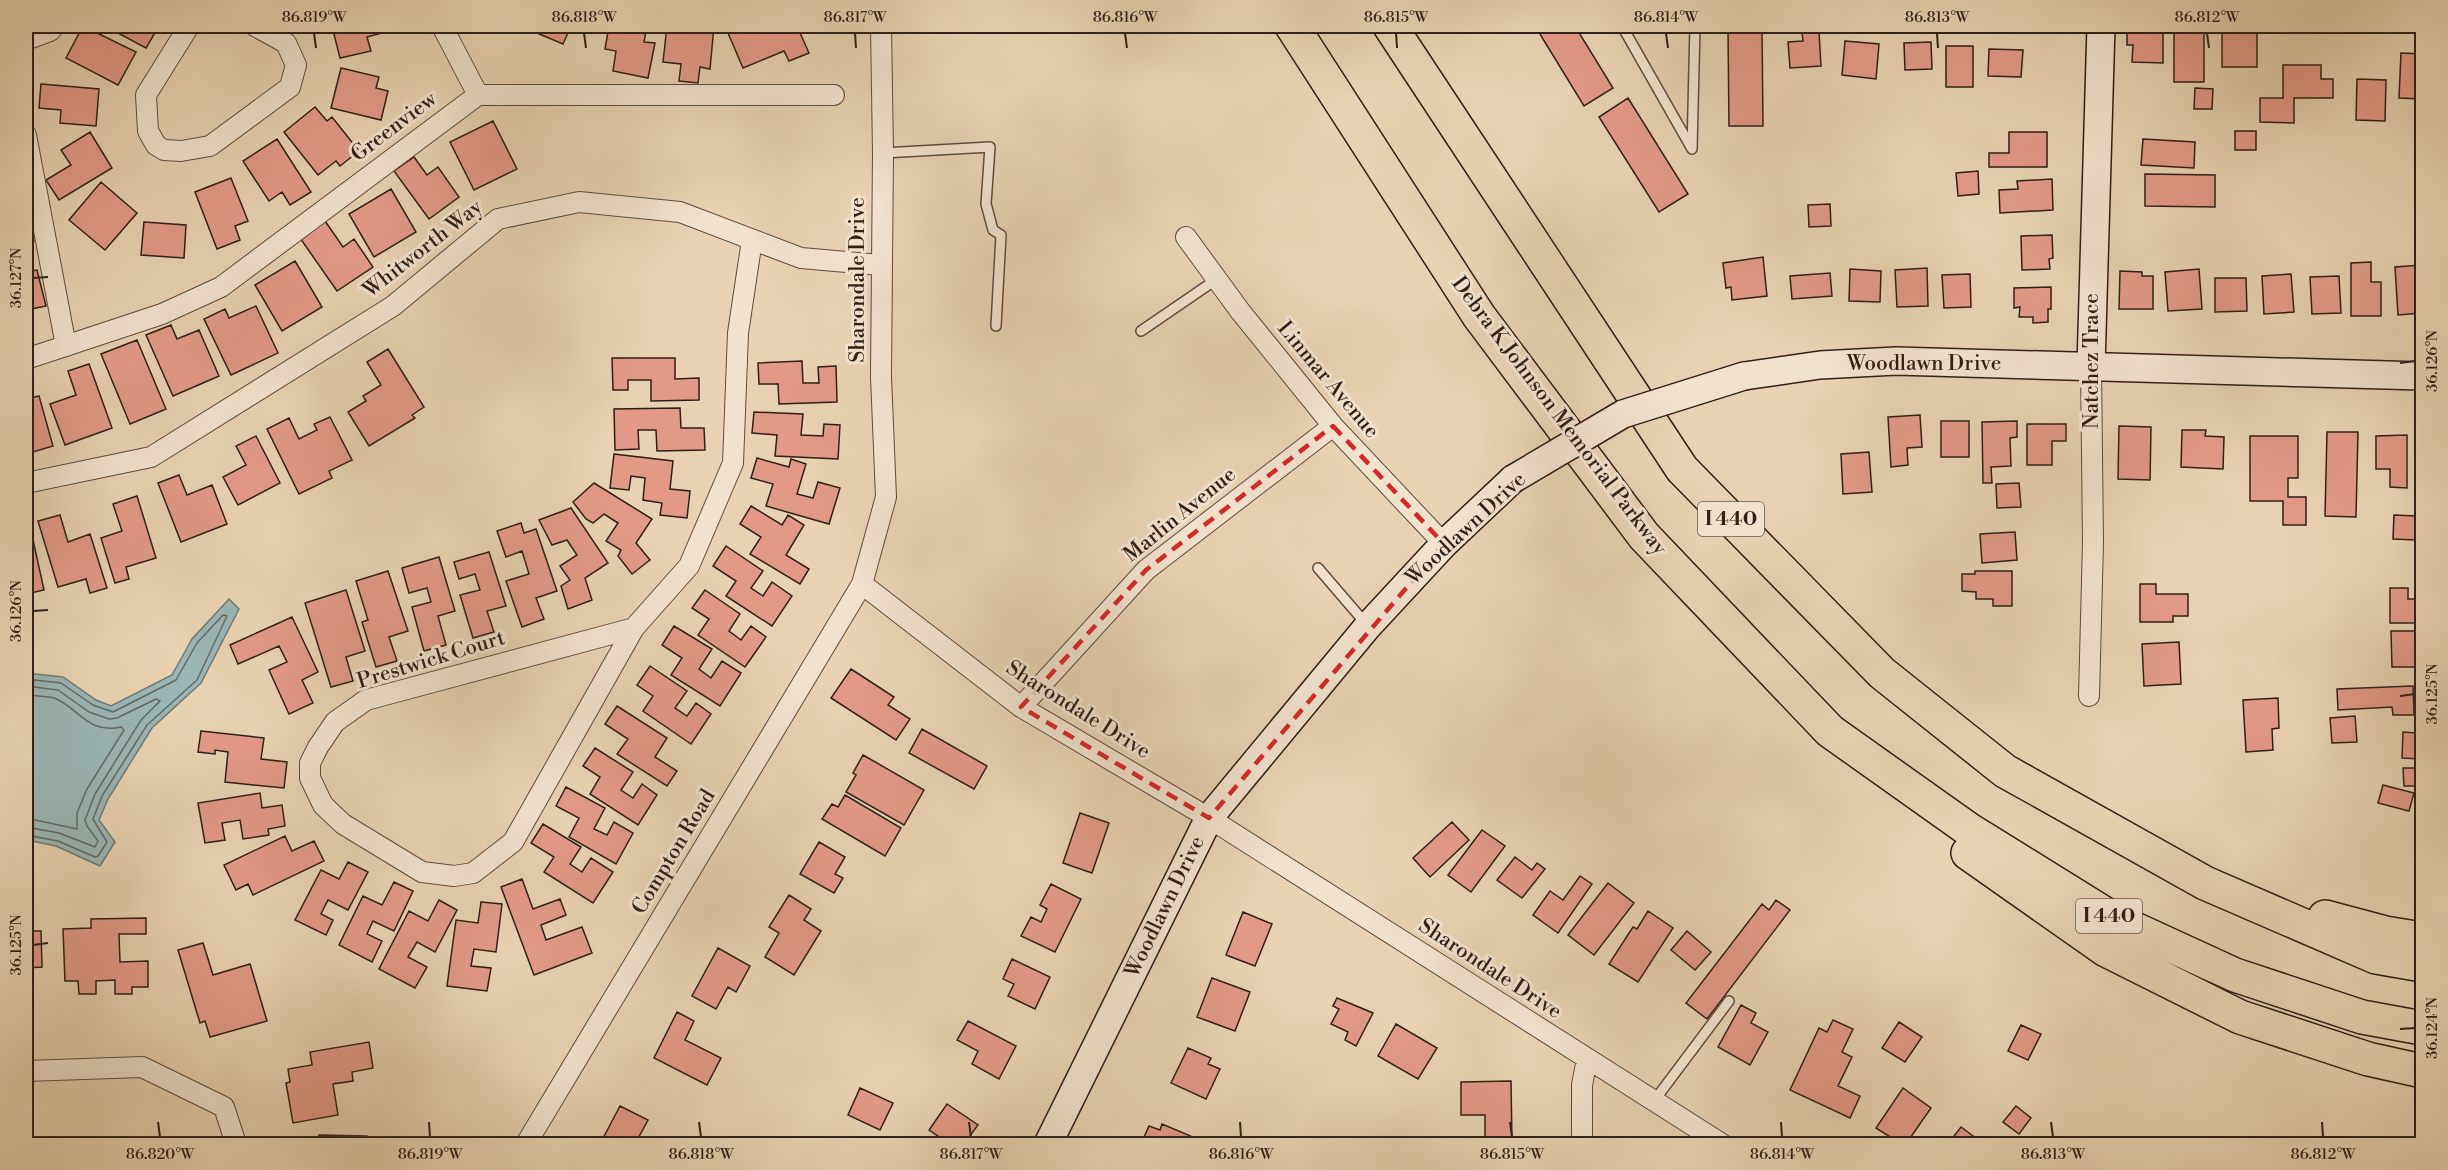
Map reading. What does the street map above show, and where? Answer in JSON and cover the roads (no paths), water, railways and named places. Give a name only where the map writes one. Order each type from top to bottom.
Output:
[{"type":"highway","name":"Debra K Johnson Memorial Parkway","points":[[1292,26],[1479,316],[1644,536],[1830,731],[1968,830],[2113,919],[2235,975],[2362,1017],[2422,1028]]},
{"type":"highway","name":"I 440","points":[[1390,26],[1682,469],[1882,673],[2005,771],[2205,883],[2376,957],[2422,965]]},
{"type":"highway","points":[[1830,731],[1891,793],[1960,848],[2106,950],[2240,1017],[2368,1059],[2422,1071]]},
{"type":"highway","points":[[2205,883],[2385,933],[2422,939]]},
{"type":"main road","name":"Natchez Trace","points":[[2091,366],[2102,26]]},
{"type":"main road","name":"Woodlawn Drive","points":[[1048,1144],[1209,818],[1368,626],[1444,544],[1513,479],[1623,414],[1744,376],[1820,365],[1896,361],[2422,376]]},
{"type":"street","points":[[26,40],[50,31],[54,26]]},
{"type":"street","points":[[189,26],[146,95],[148,131],[156,145],[164,150],[181,151],[210,146],[290,87],[296,64],[286,43],[255,26]]},
{"type":"street","points":[[442,26],[478,95],[834,94]]},
{"type":"street","name":"Sharondale Drive","points":[[881,26],[883,153],[881,377],[886,497],[862,584],[1021,707],[1209,818],[1722,1144]]},
{"type":"street","name":"Greenview","points":[[26,359],[162,314],[221,287],[478,95]]},
{"type":"street","points":[[26,135],[66,346]]},
{"type":"street","name":"Whitworth Way","points":[[26,483],[151,458],[393,306],[498,219],[579,202],[680,212],[801,258],[881,265]]},
{"type":"street","name":"Linmar Avenue","points":[[1186,237],[1333,426],[1444,544]]},
{"type":"street","name":"Prestwick Court","points":[[634,628],[366,700],[335,722],[310,763],[310,778],[324,805],[343,824],[422,872],[453,876],[473,873],[513,842],[634,628],[689,566],[733,463],[738,333],[752,240]]},
{"type":"street","name":"Natchez Trace","points":[[2089,696],[2093,542],[2091,366]]},
{"type":"street","name":"Marlin Avenue","points":[[1021,707],[1146,570],[1333,426]]},
{"type":"street","name":"Compton Road","points":[[532,1140],[862,584]]},
{"type":"street","points":[[1582,1144],[1582,1085],[1587,1059]]},
{"type":"street","points":[[26,1071],[142,1067],[224,1107],[236,1144]]},
{"type":"lane","points":[[1622,26],[1692,149],[1695,26]]},
{"type":"lane","points":[[883,153],[990,147],[986,204],[993,230],[1001,235],[996,326]]},
{"type":"lane","points":[[1142,331],[1217,279]]},
{"type":"lane","points":[[1318,568],[1368,626]]},
{"type":"lane","points":[[1654,1101],[1729,1001]]},
{"type":"water","points":[[229,599],[239,609],[201,683],[152,728],[108,799],[99,820],[115,842],[100,866],[56,846],[26,840],[26,673],[63,677],[96,700],[111,706],[172,675],[192,639]]}]
